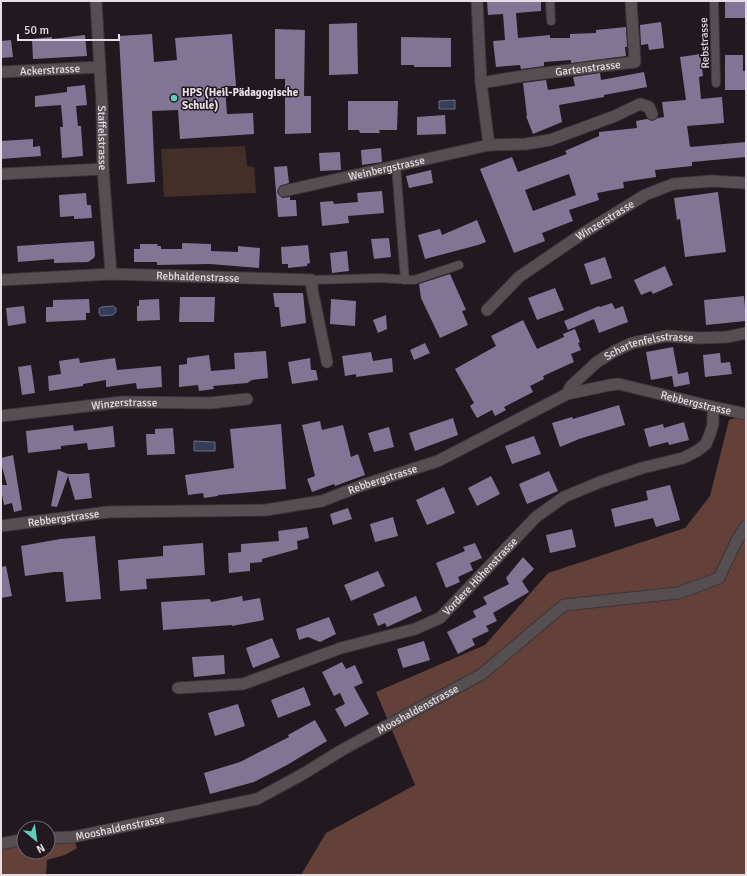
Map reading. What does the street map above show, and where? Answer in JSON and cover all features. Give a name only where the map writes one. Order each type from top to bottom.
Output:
[{"type":"street","name":"Staffelstrasse","points":[[96,1],[100,67],[103,169],[111,274]]},
{"type":"street","points":[[477,1],[481,83],[488,145]]},
{"type":"street","name":"Gartenstrasse","points":[[481,83],[529,75],[635,62],[631,1]]},
{"type":"street","name":"Ackerstrasse","points":[[1,72],[100,67]]},
{"type":"street","name":"Weinbergstrasse","points":[[284,191],[488,145],[526,144],[550,140],[615,116],[640,104],[649,108],[652,114]]},
{"type":"street","points":[[1,174],[103,169]]},
{"type":"street","name":"Winzerstrasse","points":[[487,310],[519,277],[588,230],[644,195],[673,184],[712,181],[746,186]]},
{"type":"street","name":"Rebhaldenstrasse","points":[[1,280],[111,274],[312,280]]},
{"type":"street","points":[[312,280],[312,289],[327,362]]},
{"type":"street","name":"Schartenfelsstrasse","points":[[567,394],[571,386],[597,362],[632,343],[666,336],[698,338],[727,337],[746,333]]},
{"type":"street","name":"Rebbergstrasse","points":[[1,526],[108,512],[266,510],[322,500],[438,461],[567,394],[610,385],[619,384],[746,414]]},
{"type":"street","name":"Winzerstrasse","points":[[1,416],[122,402],[210,403],[247,399]]},
{"type":"street","name":"Vordere Höhenstrasse","points":[[178,688],[243,684],[341,648],[415,629],[440,618],[536,517],[564,497],[600,482],[642,468],[683,458],[697,451],[706,444],[710,434],[713,424],[713,407]]},
{"type":"street","name":"Mooshaldenstrasse","points":[[56,837],[73,836],[257,799],[303,774],[342,750],[482,674],[564,605],[678,593],[719,578],[737,540],[746,526]]},
{"type":"street","points":[[1,844],[16,841]]},
{"type":"lane","points":[[550,1],[551,21]]},
{"type":"lane","name":"Rebstrasse","points":[[714,1],[716,83]]},
{"type":"lane","points":[[396,166],[405,280]]},
{"type":"lane","points":[[312,280],[380,278],[414,280],[459,265]]},
{"type":"shaded area","points":[[245,146],[247,166],[254,167],[256,193],[164,197],[161,149]]},
{"type":"shaded area","points":[[746,415],[746,875],[301,875],[326,833],[415,785],[376,692],[485,645],[548,573],[685,528],[710,496],[729,420]]},
{"type":"shaded area","points":[[73,837],[77,848],[65,855],[56,858],[56,838]]},
{"type":"shaded area","points":[[16,841],[16,860],[47,860],[46,875],[1,875],[1,844]]},
{"type":"water","points":[[455,100],[455,109],[439,109],[439,101]]},
{"type":"water","points":[[113,306],[116,308],[116,312],[113,315],[101,316],[99,313],[99,309],[101,307]]},
{"type":"water","points":[[194,441],[215,442],[215,451],[194,451]]},
{"type":"building","points":[[487,1],[541,1],[541,11],[516,13],[518,38],[550,35],[550,38],[570,38],[570,34],[596,33],[596,30],[626,27],[626,56],[571,63],[571,60],[544,62],[544,66],[521,69],[520,65],[496,67],[493,41],[505,40],[503,14],[488,15]]},
{"type":"building","points":[[725,1],[746,1],[746,18],[725,18]]},
{"type":"building","points":[[661,22],[664,48],[649,50],[648,44],[641,45],[640,25]]},
{"type":"building","points":[[357,23],[358,74],[329,75],[329,24]]},
{"type":"building","points":[[275,29],[305,30],[304,96],[311,96],[311,133],[285,134],[285,79],[275,79]]},
{"type":"building","name":"HPS (Heil-Pädagogische Schule)","points":[[152,34],[154,62],[177,60],[175,38],[232,34],[236,86],[225,86],[227,114],[253,113],[254,134],[180,139],[178,110],[152,111],[155,182],[127,184],[119,36]]},
{"type":"building","points":[[85,35],[87,56],[33,59],[32,39],[52,37],[52,39]]},
{"type":"building","points":[[401,37],[451,38],[451,67],[414,67],[414,65],[401,65]]},
{"type":"building","points":[[11,40],[13,57],[1,58],[1,41]]},
{"type":"building","points":[[700,54],[703,76],[699,77],[701,99],[722,97],[724,123],[687,126],[690,147],[746,142],[746,157],[692,162],[692,166],[655,170],[656,177],[623,182],[624,188],[597,193],[599,200],[569,210],[573,221],[542,233],[545,241],[514,253],[480,169],[512,157],[518,172],[567,154],[565,151],[599,136],[599,132],[637,128],[636,121],[647,119],[652,121],[664,117],[662,102],[686,100],[680,57]],"holes":[[[569,174],[576,195],[533,211],[525,190]]]},
{"type":"building","points":[[725,55],[743,55],[743,71],[746,71],[746,90],[725,90]]},
{"type":"building","points":[[644,72],[647,87],[559,105],[562,122],[533,134],[526,116],[523,83],[546,80],[548,90],[575,86],[573,77],[600,73],[601,80]]},
{"type":"building","points":[[85,85],[87,105],[76,106],[78,126],[81,126],[83,156],[62,158],[60,127],[63,127],[61,105],[35,107],[35,96],[67,92],[67,87]]},
{"type":"building","points":[[348,101],[398,101],[397,130],[379,130],[380,133],[360,133],[359,130],[348,130]]},
{"type":"building","points":[[445,115],[446,134],[417,135],[417,117]]},
{"type":"building","points":[[33,139],[33,147],[40,146],[41,156],[1,159],[1,141]]},
{"type":"building","points":[[381,148],[382,162],[362,165],[361,150]]},
{"type":"building","points":[[340,152],[341,170],[320,171],[319,153]]},
{"type":"building","points":[[287,166],[289,183],[280,186],[277,192],[282,198],[290,197],[290,200],[296,200],[297,216],[278,217],[274,167]]},
{"type":"building","points":[[431,170],[433,183],[409,188],[406,176]]},
{"type":"building","points":[[382,191],[384,213],[348,216],[349,223],[322,226],[320,202],[333,201],[334,204],[358,202],[357,193]]},
{"type":"building","points":[[718,192],[726,252],[685,257],[680,219],[677,220],[674,198]]},
{"type":"building","points":[[86,193],[87,205],[91,205],[92,218],[74,219],[74,216],[60,217],[59,195]]},
{"type":"building","points":[[477,220],[486,242],[425,259],[418,235],[440,229],[442,235]]},
{"type":"building","points":[[389,238],[391,257],[374,259],[371,239]]},
{"type":"building","points":[[94,241],[95,255],[94,258],[88,262],[54,263],[54,259],[18,262],[17,246]]},
{"type":"building","points":[[182,243],[211,244],[211,251],[238,252],[238,246],[260,248],[259,268],[210,264],[157,265],[157,262],[134,262],[134,249],[140,249],[140,244],[158,244],[157,246],[161,246],[161,249],[182,249]]},
{"type":"building","points":[[308,245],[310,263],[307,264],[307,266],[288,268],[288,264],[282,264],[281,247]]},
{"type":"building","points":[[347,251],[349,271],[332,273],[330,253]]},
{"type":"building","points":[[605,257],[612,278],[591,285],[584,264]]},
{"type":"building","points":[[665,266],[673,285],[653,294],[651,291],[641,295],[634,280]]},
{"type":"building","points":[[450,274],[466,310],[462,311],[468,325],[440,338],[421,298],[419,284]]},
{"type":"building","points":[[555,288],[564,310],[537,320],[528,298]]},
{"type":"building","points":[[273,293],[303,293],[306,323],[281,327],[279,307],[275,307]]},
{"type":"building","points":[[744,296],[746,321],[706,325],[704,300]]},
{"type":"building","points":[[180,297],[215,297],[214,322],[179,322]]},
{"type":"building","points":[[89,299],[90,313],[86,313],[86,320],[46,322],[46,307],[53,307],[53,300]]},
{"type":"building","points":[[159,299],[160,320],[137,321],[137,306],[139,306],[139,300]]},
{"type":"building","points":[[331,299],[356,301],[355,326],[330,324]]},
{"type":"building","points":[[612,303],[615,309],[623,306],[628,322],[599,333],[594,319],[568,330],[564,321],[599,306]]},
{"type":"building","points":[[24,306],[26,323],[8,326],[6,308]]},
{"type":"building","points":[[386,315],[387,329],[378,333],[373,320]]},
{"type":"building","points":[[523,320],[537,349],[564,337],[563,334],[575,329],[580,342],[578,343],[581,350],[571,354],[574,362],[543,376],[544,379],[530,386],[533,392],[504,407],[506,410],[495,416],[492,410],[477,418],[470,406],[474,403],[455,369],[496,346],[491,336]]},
{"type":"building","points":[[425,343],[430,353],[414,360],[410,350]]},
{"type":"building","points":[[673,347],[678,374],[688,372],[690,384],[674,387],[672,376],[651,380],[646,352]]},
{"type":"building","points":[[266,351],[268,378],[252,380],[247,383],[213,386],[214,389],[199,391],[198,385],[179,387],[179,365],[187,364],[187,358],[209,355],[211,371],[235,369],[234,353]]},
{"type":"building","points":[[371,352],[373,361],[392,358],[393,372],[356,377],[356,374],[345,376],[342,356]]},
{"type":"building","points":[[720,353],[721,363],[730,362],[732,374],[705,377],[703,355]]},
{"type":"building","points":[[79,358],[80,363],[115,358],[117,370],[161,366],[162,387],[137,389],[136,383],[106,387],[106,380],[83,384],[83,386],[49,391],[48,376],[61,374],[59,361]]},
{"type":"building","points":[[310,358],[311,370],[316,370],[318,380],[292,384],[288,362]]},
{"type":"building","points":[[31,365],[35,393],[22,395],[18,367]]},
{"type":"building","points":[[619,405],[625,425],[579,439],[560,447],[552,423],[572,417],[573,419]]},
{"type":"building","points":[[453,418],[458,435],[415,451],[409,433]]},
{"type":"building","points":[[320,421],[322,430],[343,425],[351,457],[358,454],[365,475],[335,486],[334,484],[312,492],[307,479],[315,476],[302,425]]},
{"type":"building","points":[[684,422],[689,440],[669,445],[668,442],[649,447],[644,429],[663,424],[664,428]]},
{"type":"building","points":[[281,424],[286,489],[218,495],[204,498],[203,493],[188,495],[185,475],[234,468],[230,429]]},
{"type":"building","points":[[73,425],[74,431],[113,426],[115,447],[88,450],[87,443],[61,446],[61,449],[28,453],[26,431]]},
{"type":"building","points":[[389,427],[394,447],[374,452],[368,433]]},
{"type":"building","points":[[173,428],[175,454],[147,455],[146,434],[155,434],[155,429]]},
{"type":"building","points":[[534,436],[541,454],[512,464],[505,446]]},
{"type":"building","points":[[13,455],[22,510],[14,512],[12,503],[4,505],[1,489],[1,485],[7,485],[1,458]]},
{"type":"building","points":[[58,470],[68,474],[89,473],[92,498],[75,500],[68,476],[57,507],[51,506]]},
{"type":"building","points":[[549,471],[558,491],[527,504],[519,484]]},
{"type":"building","points":[[491,476],[500,494],[477,506],[468,488]]},
{"type":"building","points":[[670,485],[680,520],[656,527],[653,518],[615,527],[611,509],[648,500],[646,491]]},
{"type":"building","points":[[444,487],[455,513],[427,525],[416,500]]},
{"type":"building","points":[[348,508],[352,519],[333,525],[330,514]]},
{"type":"building","points":[[393,517],[398,536],[375,542],[370,524]]},
{"type":"building","points":[[307,527],[309,538],[297,541],[298,549],[262,559],[262,562],[250,563],[250,571],[229,573],[228,553],[241,552],[241,544],[279,541],[278,531]]},
{"type":"building","points":[[572,529],[576,547],[550,553],[546,535]]},
{"type":"building","points":[[95,536],[101,599],[66,602],[63,572],[25,576],[21,546],[60,539]]},
{"type":"building","points":[[203,543],[205,575],[146,579],[147,589],[120,591],[118,560],[163,556],[163,546]]},
{"type":"building","points":[[475,543],[482,558],[470,563],[473,570],[458,577],[460,582],[446,588],[436,563],[465,551],[463,547]]},
{"type":"building","points":[[523,557],[534,569],[522,581],[529,592],[493,613],[497,621],[486,626],[489,631],[472,639],[475,645],[458,654],[447,632],[476,617],[473,611],[487,604],[483,597],[509,584],[506,578]]},
{"type":"building","points":[[6,566],[12,596],[1,598],[1,567]]},
{"type":"building","points":[[378,571],[385,586],[351,601],[344,585]]},
{"type":"building","points":[[242,596],[243,601],[260,598],[264,620],[232,626],[163,630],[161,602],[210,599],[211,602]]},
{"type":"building","points":[[416,596],[422,611],[387,627],[385,623],[378,626],[373,614]]},
{"type":"building","points":[[329,617],[336,634],[320,642],[308,637],[299,640],[296,629]]},
{"type":"building","points":[[272,638],[280,657],[253,668],[246,648]]},
{"type":"building","points":[[424,641],[430,660],[403,668],[397,649]]},
{"type":"building","points":[[224,655],[225,674],[194,677],[192,657]]},
{"type":"building","points":[[342,662],[346,669],[355,665],[363,683],[354,687],[369,714],[345,727],[335,709],[345,704],[340,693],[334,696],[322,672]]},
{"type":"building","points":[[304,687],[311,705],[278,718],[271,700]]},
{"type":"building","points":[[238,704],[245,726],[215,736],[208,713]]},
{"type":"building","points":[[315,720],[327,741],[287,765],[254,782],[210,794],[204,773],[240,762],[289,737],[288,735]]},
{"type":"place","name":"HPS (Heil-Pädagogische Schule)","points":[[174,98]]}]
